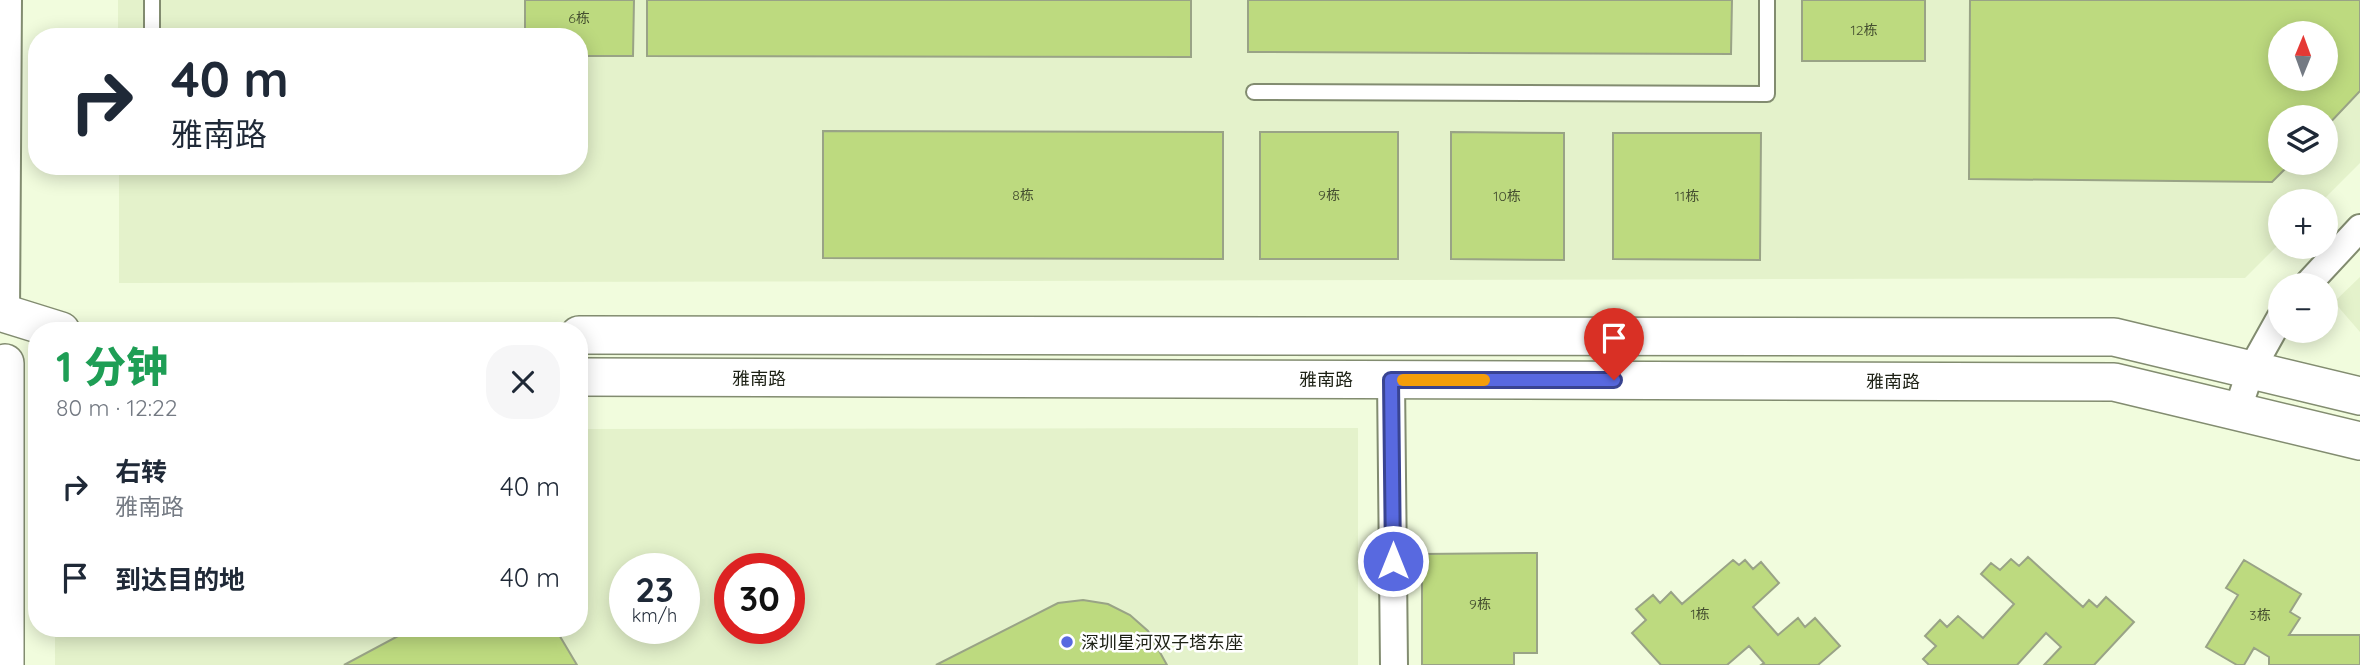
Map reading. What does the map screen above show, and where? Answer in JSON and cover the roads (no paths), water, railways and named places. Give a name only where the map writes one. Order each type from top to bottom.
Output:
[{"type":"street","points":[[8,0],[3,313],[32,322]]},
{"type":"street","points":[[2317,273],[2360,228]]},
{"type":"street","points":[[588,335],[2114,337],[2360,396]]},
{"type":"street","points":[[2237,411],[2251,370],[2268,340]]},
{"type":"street","points":[[5,665],[14,364]]},
{"type":"street","name":"雅南路","points":[[588,377],[2114,382],[2360,441]]},
{"type":"street","points":[[1391,380],[1394,665]]},
{"type":"lane","points":[[152,0],[152,28]]},
{"type":"lane","points":[[1254,92],[1767,94],[1767,0]]},
{"type":"place","name":"深圳星河双子塔东座","points":[[1067,642]]}]
